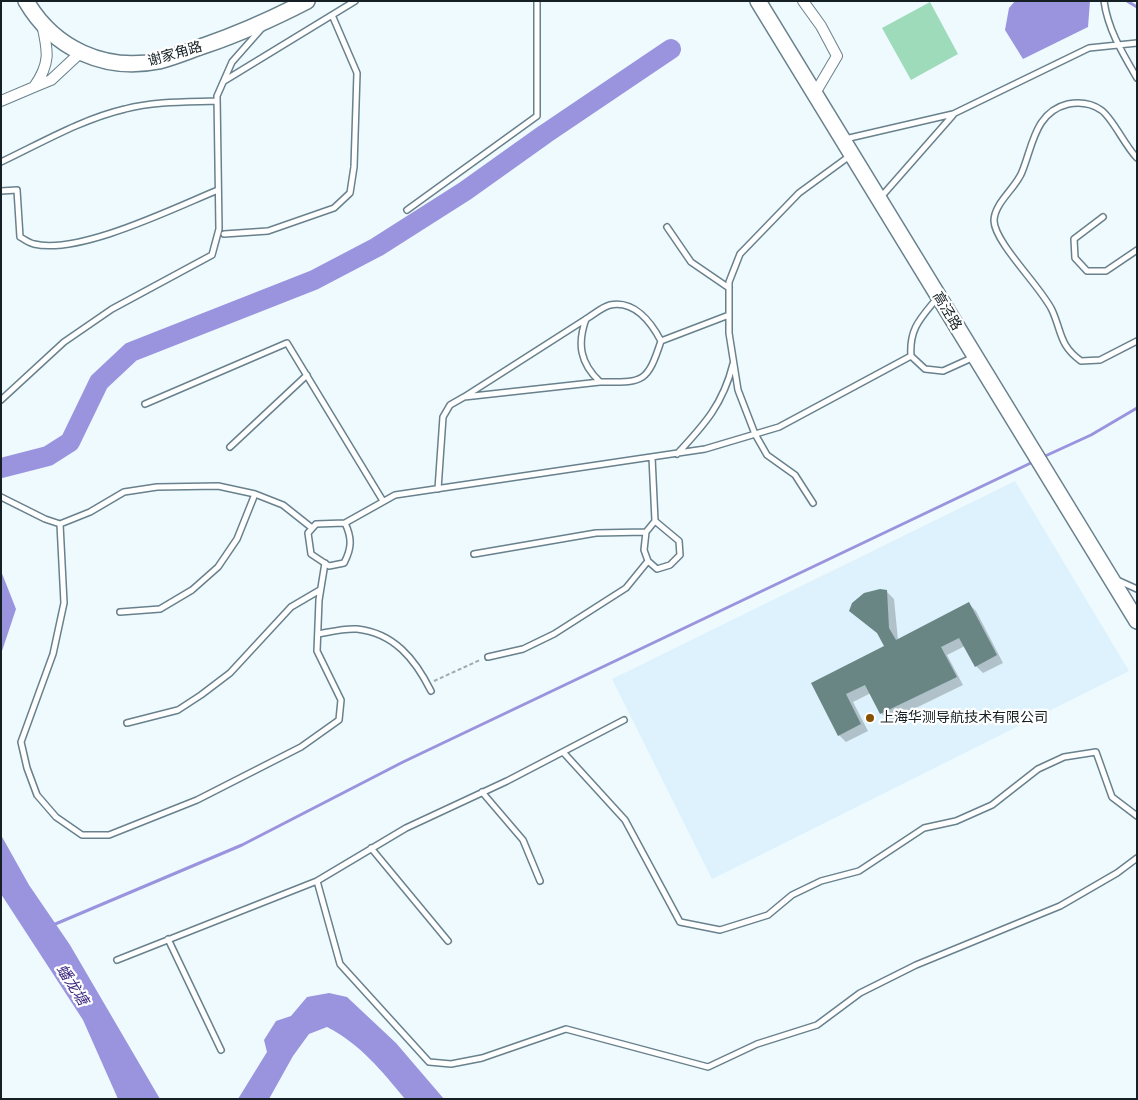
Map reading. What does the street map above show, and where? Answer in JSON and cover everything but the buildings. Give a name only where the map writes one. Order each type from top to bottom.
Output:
[{"type":"main road","name":"谢家角路","points":[[26,1],[42,23],[66,45],[80,53],[110,63],[157,61],[226,38],[307,1]]},
{"type":"main road","name":"高泾路","points":[[758,1],[1137,621]]},
{"type":"street","points":[[803,1],[821,26],[837,56],[814,95]]},
{"type":"street","points":[[34,87],[44,73],[48,51],[42,23]]},
{"type":"street","points":[[1,101],[51,80],[80,53]]},
{"type":"lane","points":[[223,82],[355,1]]},
{"type":"lane","points":[[407,210],[537,116],[538,1]]},
{"type":"lane","points":[[1104,1],[1106,14],[1117,43],[1137,78]]},
{"type":"lane","points":[[224,234],[268,231],[334,208],[350,193],[354,167],[357,73],[332,15]]},
{"type":"lane","points":[[1,400],[72,336],[112,309],[212,255],[219,229],[217,96],[232,62],[269,20]]},
{"type":"lane","points":[[842,140],[953,114],[1089,48],[1117,43],[1137,43]]},
{"type":"lane","points":[[1,162],[82,123],[125,108],[164,103],[217,101]]},
{"type":"lane","points":[[1137,158],[1101,110],[1080,102],[1060,106],[1048,113],[1037,127],[1021,174],[997,210],[994,222],[1004,243],[1052,309],[1061,339],[1070,353],[1081,361],[1100,360],[1137,341]]},
{"type":"lane","points":[[879,199],[953,114]]},
{"type":"lane","points":[[813,503],[795,475],[767,455],[755,434],[738,390],[733,361],[729,315],[729,282],[740,254],[799,193],[851,154]]},
{"type":"lane","points":[[1,191],[18,190],[20,237],[34,244],[64,244],[96,239],[218,190]]},
{"type":"lane","points":[[1103,217],[1074,240],[1075,258],[1087,271],[1106,271],[1137,250]]},
{"type":"lane","points":[[667,227],[691,262],[729,288]]},
{"type":"lane","points":[[938,297],[918,322],[910,339],[911,356],[925,369],[943,371],[975,356]]},
{"type":"lane","points":[[438,489],[443,417],[450,405],[609,305],[625,305],[647,319],[653,325],[661,341],[650,371],[634,382],[600,382],[464,397]]},
{"type":"lane","points":[[661,341],[729,315]]},
{"type":"lane","points":[[586,319],[581,334],[582,353],[588,371],[600,382]]},
{"type":"lane","points":[[145,404],[287,343],[383,501]]},
{"type":"lane","points":[[345,522],[349,532],[351,549],[344,563],[330,566],[311,554],[308,533],[316,524],[345,522],[395,495],[706,449],[779,427],[911,356]]},
{"type":"lane","points":[[677,454],[702,427],[720,401],[727,388],[733,361]]},
{"type":"lane","points":[[230,447],[306,375]]},
{"type":"lane","points":[[652,457],[655,521],[646,532],[644,550],[648,562],[657,569],[670,565],[680,555],[680,541],[655,521]]},
{"type":"lane","points":[[1,497],[45,519],[60,524],[90,512],[124,492],[157,487],[218,486],[255,494],[283,505],[312,528]]},
{"type":"lane","points":[[120,612],[160,609],[192,590],[218,567],[237,539],[255,494]]},
{"type":"lane","points":[[60,524],[64,603],[53,654],[22,742],[27,768],[37,795],[56,817],[82,835],[109,836],[197,800],[301,747],[339,720],[342,700],[317,650],[320,590],[324,563]]},
{"type":"lane","points":[[474,554],[596,533],[646,532]]},
{"type":"lane","points":[[488,657],[523,649],[586,615],[626,588],[648,562]]},
{"type":"lane","points":[[1110,577],[1137,589]]},
{"type":"lane","points":[[127,723],[178,710],[201,695],[230,673],[291,607],[320,590]]},
{"type":"lane","points":[[318,634],[355,629],[382,635],[402,648],[419,667],[431,691]]},
{"type":"lane","points":[[117,960],[317,881],[406,828],[563,752],[624,720]]},
{"type":"lane","points":[[563,752],[625,820],[680,922],[720,930],[768,915],[792,895],[821,881],[859,871],[924,828],[956,821],[992,805],[1038,769],[1064,757],[1096,752],[1112,796],[1137,816]]},
{"type":"lane","points":[[482,792],[524,840],[540,881]]},
{"type":"lane","points":[[372,848],[448,941]]},
{"type":"lane","points":[[317,881],[340,964],[429,1062],[451,1064],[482,1058],[566,1029],[708,1067],[757,1044],[817,1024],[860,993],[916,965],[1060,906],[1117,873],[1137,858]]},
{"type":"lane","points":[[168,939],[221,1050]]},
{"type":"path","points":[[428,684],[488,657]]},
{"type":"shaded area","points":[[1015,481],[1129,671],[712,879],[612,679]]},
{"type":"green space","points":[[930,2],[958,54],[911,80],[882,28]]},
{"type":"water","points":[[1015,1],[1090,1],[1088,27],[1023,59],[1005,30],[1009,8]]},
{"type":"water","points":[[1,571],[16,609],[1,654]]},
{"type":"water","name":"蟠龙塘","points":[[1,835],[29,885],[70,945],[160,1099],[118,1099],[83,1020],[1,894]]},
{"type":"water","points":[[329,993],[347,997],[396,1043],[444,1099],[405,1099],[379,1068],[360,1050],[350,1041],[327,1027],[309,1034],[293,1056],[269,1099],[238,1099],[267,1052],[264,1040],[276,1021],[291,1016],[307,997]]},
{"type":"waterway","points":[[1127,1],[1137,7]]},
{"type":"waterway","points":[[1,468],[48,456],[70,442],[99,382],[131,352],[314,280],[377,247],[465,191],[545,134],[671,49]]},
{"type":"waterway","points":[[1043,457],[1091,435],[1137,408]]},
{"type":"waterway","points":[[53,925],[242,845],[403,762],[1035,461]]},
{"type":"place","name":"上海华测导航技术有限公司","points":[[870,718]]}]
